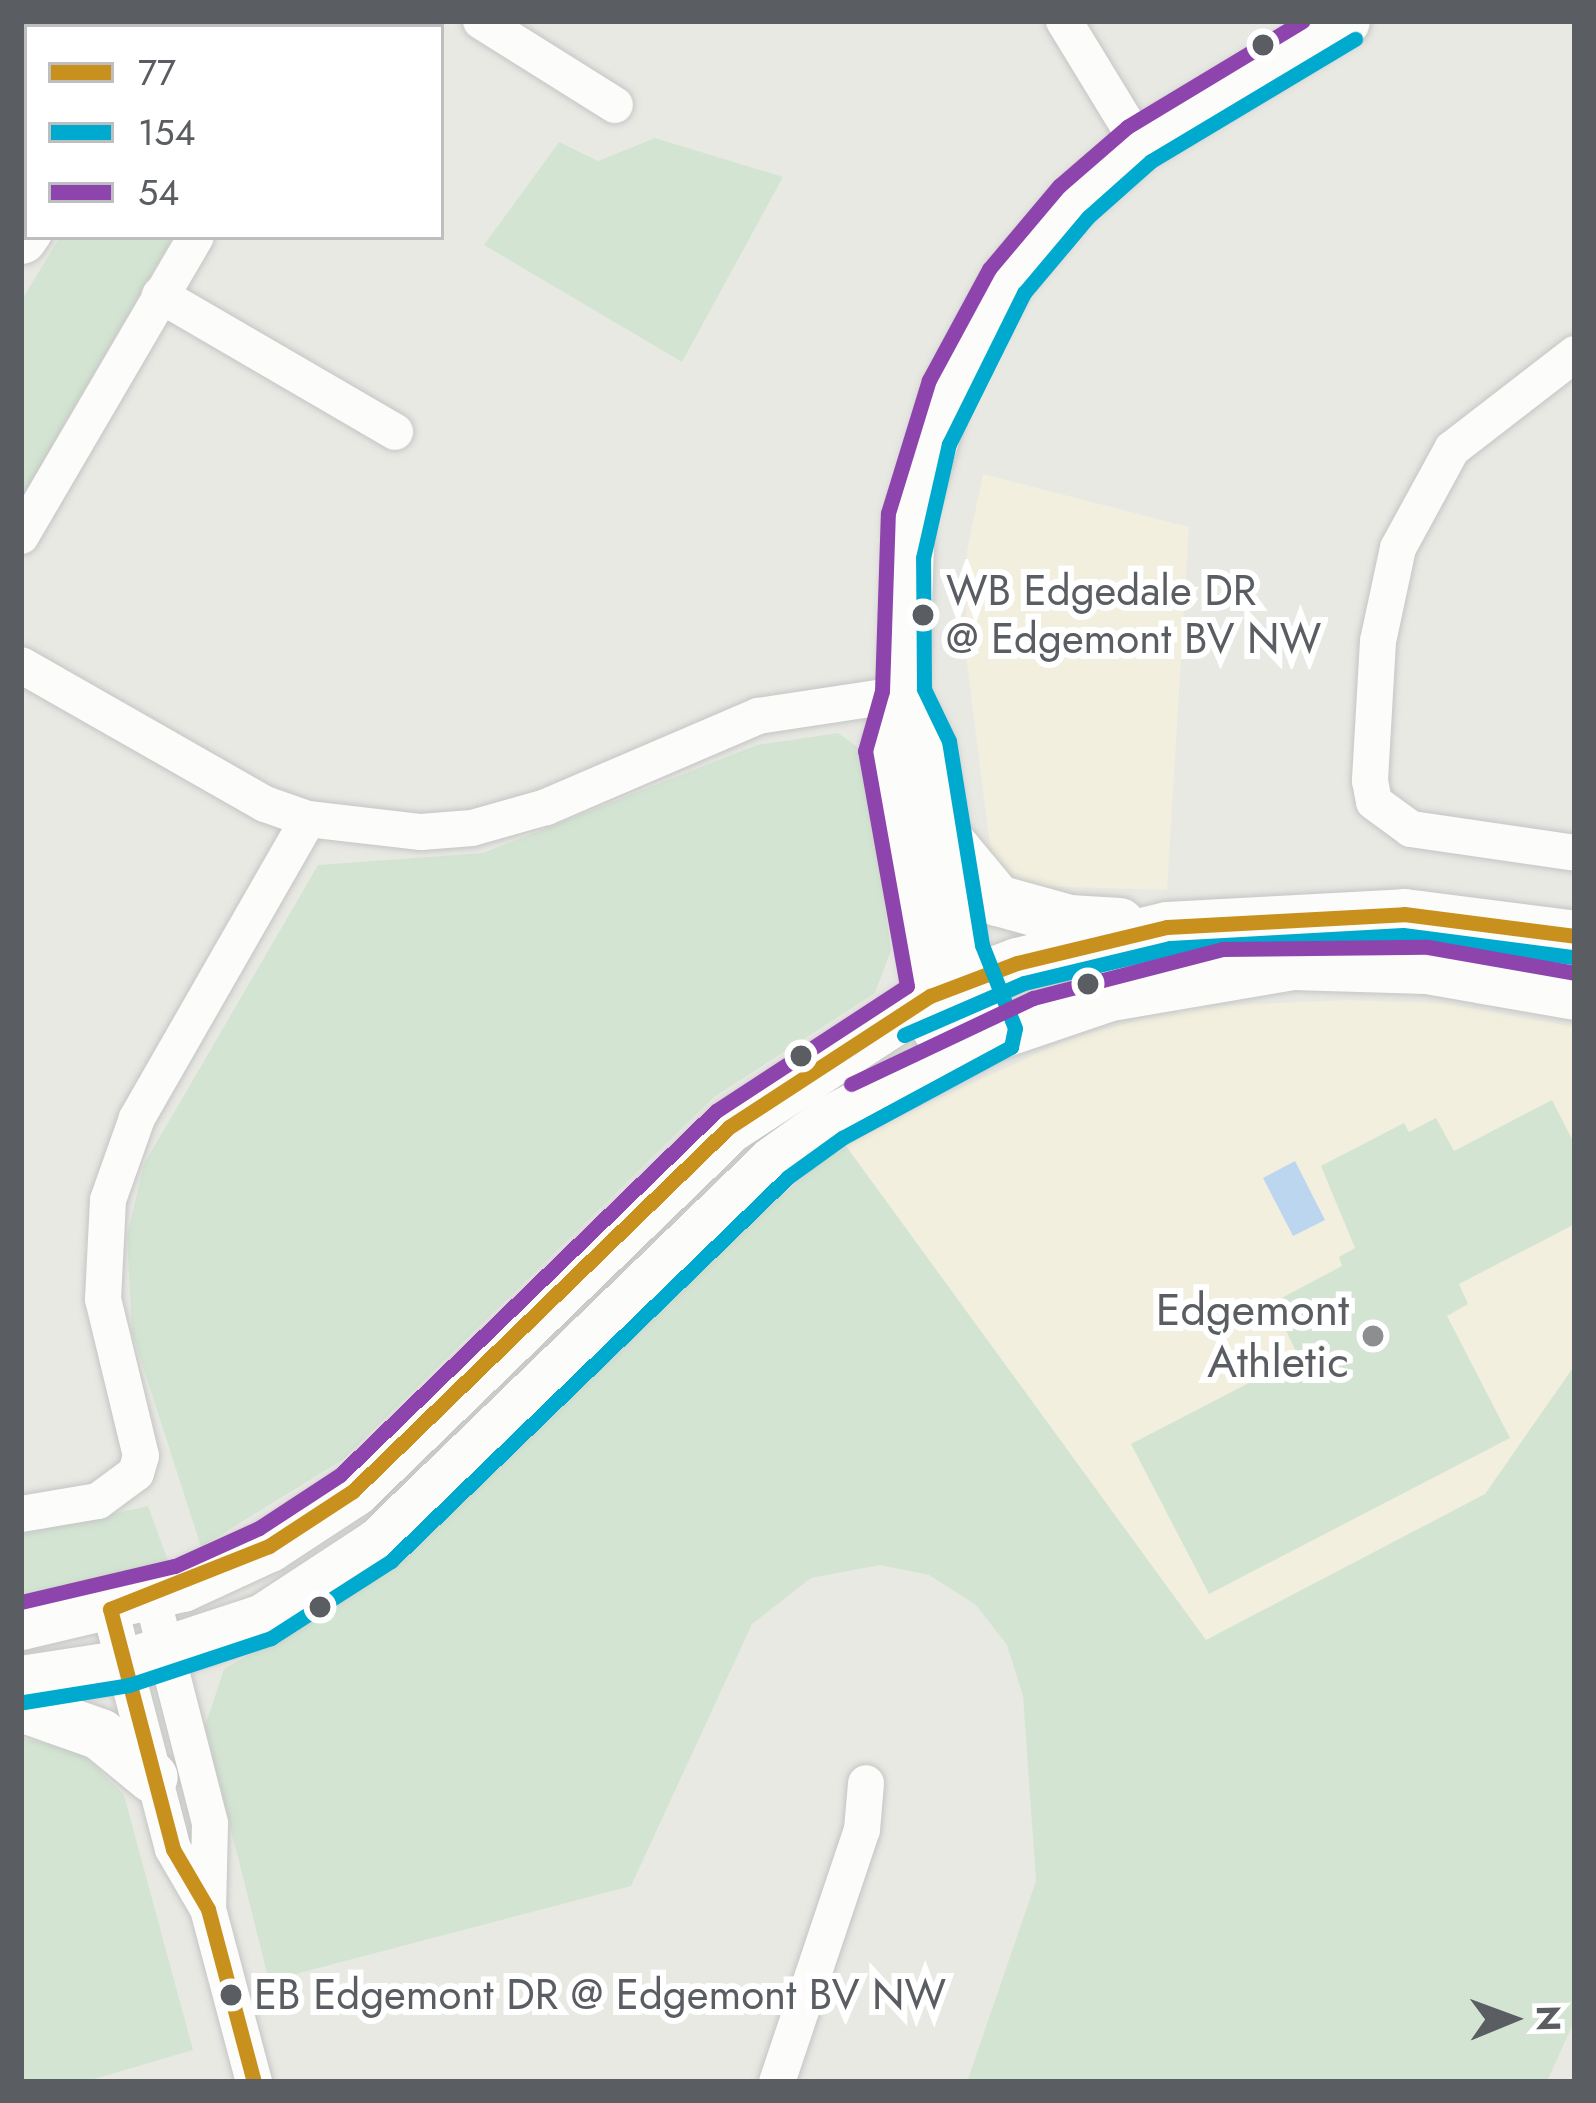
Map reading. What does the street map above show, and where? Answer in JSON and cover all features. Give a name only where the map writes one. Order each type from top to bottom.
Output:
[{"type":"main road","points":[[995,1034],[950,988],[886,751],[903,694],[902,556],[915,487],[948,388],[1006,281],[1073,202],[1139,144],[1344,21]]},
{"type":"main road","points":[[903,694],[929,746],[947,841],[950,988],[943,1058]]},
{"type":"main road","points":[[947,841],[976,883],[1018,910],[1167,927],[1404,914],[1575,936]]},
{"type":"main road","points":[[21,1624],[131,1603],[269,1546],[353,1491],[712,1141],[792,1079],[950,988],[1167,927]]},
{"type":"main road","points":[[21,1681],[145,1658],[263,1618],[379,1543],[713,1214],[831,1120],[995,1034],[1110,995],[1293,964],[1426,968],[1575,994]]},
{"type":"main road","points":[[21,1706],[100,1734],[152,1777]]},
{"type":"street","points":[[481,21],[615,105]]},
{"type":"street","points":[[1064,21],[1139,144]]},
{"type":"street","points":[[21,536],[194,240]]},
{"type":"street","points":[[160,296],[394,432]]},
{"type":"street","points":[[1575,354],[1452,449],[1398,548],[1378,640],[1370,782],[1374,802],[1411,830],[1575,853]]},
{"type":"street","points":[[21,665],[219,781],[308,819],[422,832],[472,828],[545,806],[758,716],[903,694]]},
{"type":"street","points":[[21,1514],[98,1501],[136,1473],[141,1456],[103,1299],[102,1241],[114,1178],[164,1067],[308,819]]},
{"type":"street","points":[[131,1603],[145,1658],[210,1823],[208,1909]]},
{"type":"street","points":[[145,1658],[152,1777],[172,1849],[208,1909],[254,2082]]},
{"type":"street","points":[[777,2082],[862,1830],[866,1783]]},
{"type":"shaded area","points":[[983,474],[1189,527],[1167,890],[995,885],[966,655],[967,551]]},
{"type":"shaded area","points":[[1348,1000],[1442,1003],[1575,1027],[1575,1365],[1486,1494],[1206,1640],[843,1142],[1071,1038],[1189,1007]]},
{"type":"green space","points":[[192,21],[305,21],[247,24]]},
{"type":"green space","points":[[655,138],[783,177],[682,362],[484,245],[559,142],[598,161]]},
{"type":"green space","points":[[58,240],[171,240],[21,499],[21,301]]},
{"type":"green space","points":[[838,733],[863,751],[891,950],[875,993],[714,1097],[342,1460],[201,1547],[132,1332],[127,1236],[144,1164],[318,865],[483,853],[757,745]]},
{"type":"green space","name":"Edgemont Athletic","points":[[1552,1100],[1575,1145],[1575,1224],[1459,1284],[1468,1304],[1447,1316],[1510,1438],[1209,1594],[1131,1444],[1299,1357],[1272,1303],[1342,1266],[1339,1257],[1355,1248],[1321,1166],[1404,1123],[1409,1132],[1436,1118],[1454,1151]]},
{"type":"green space","points":[[843,1142],[1206,1640],[1485,1494],[1575,1365],[1575,2019],[1547,2082],[967,2082],[1036,1881],[1023,1696],[1007,1645],[976,1605],[929,1575],[880,1565],[811,1578],[752,1624],[631,1886],[269,1981],[205,1726],[224,1669],[337,1605],[436,1526],[663,1299]]},
{"type":"green space","points":[[148,1506],[170,1566],[21,1604],[21,1534]]},
{"type":"green space","points":[[21,1738],[80,1751],[124,1795],[193,2050],[84,2082],[21,2082]]},
{"type":"water","points":[[1295,1161],[1325,1220],[1293,1236],[1263,1178]]},
{"type":"transit line","name":"54","points":[[21,1602],[175,1566],[259,1528],[340,1475],[716,1111],[907,986],[865,751],[882,691],[888,513],[929,380],[989,269],[1059,186],[1127,127],[1303,21]]},
{"type":"transit line","name":"154","points":[[24,1702],[129,1685],[271,1638],[391,1561],[788,1177],[842,1138],[1011,1047],[1015,1028],[982,945],[949,741],[924,689],[923,558],[949,444],[1024,293],[1088,217],[1151,161],[1355,39]]},
{"type":"transit line","name":"77","points":[[254,2082],[208,1909],[173,1849],[110,1609],[269,1546],[353,1491],[729,1127],[930,996],[1017,963],[1167,927],[1404,914],[1575,936]]},
{"type":"transit line","name":"154","points":[[904,1035],[1024,983],[1170,948],[1403,935],[1572,957]]},
{"type":"transit line","name":"54","points":[[851,1084],[1033,998],[1223,949],[1428,947],[1575,973]]},
{"type":"place","name":"WB Edgedale DR @ Edgemont BV NW","points":[[923,615]]},
{"type":"place","name":"Edgemont Athletic","points":[[1373,1336]]},
{"type":"place","name":"EB Edgemont DR @ Edgemont BV NW","points":[[231,1995]]}]
